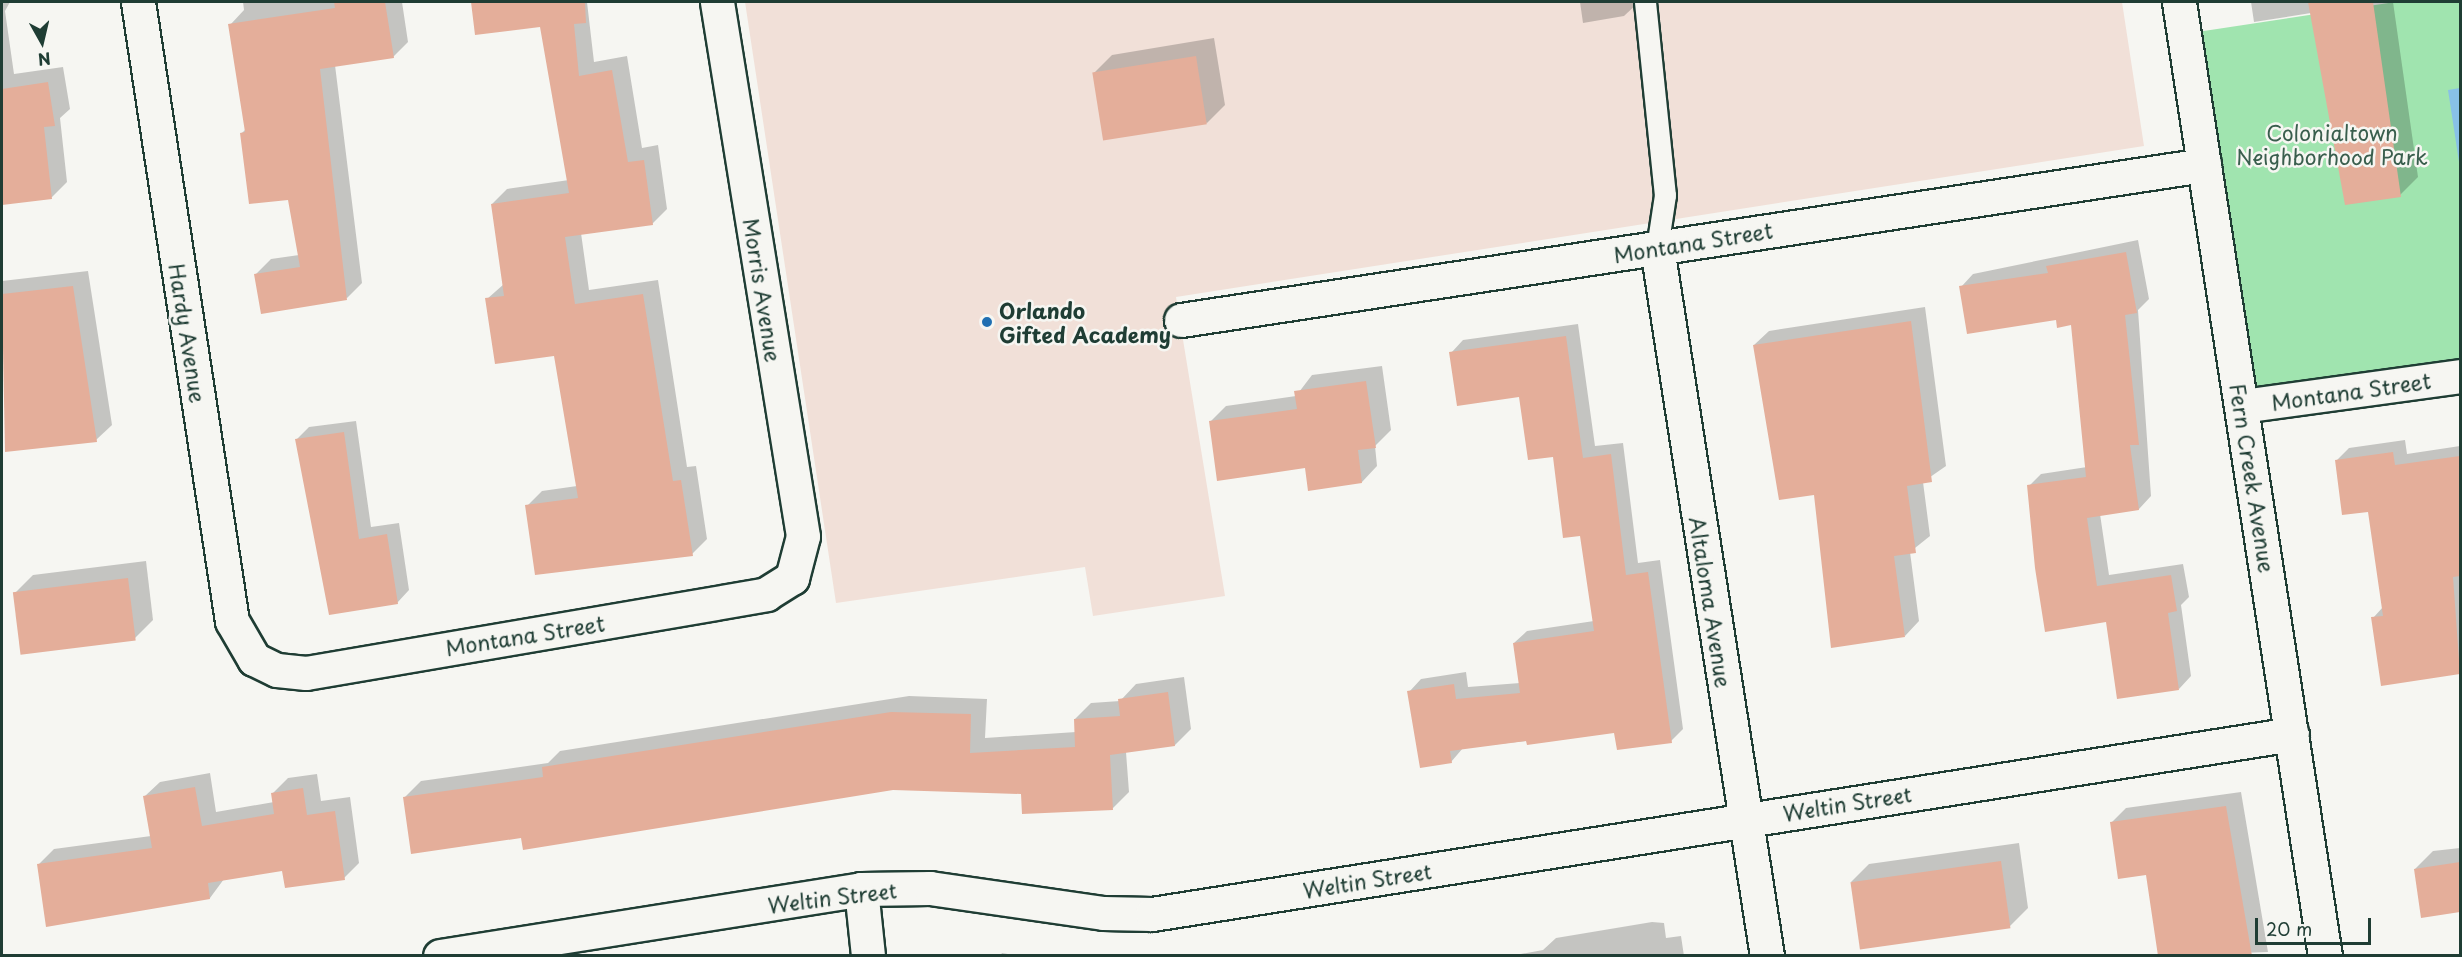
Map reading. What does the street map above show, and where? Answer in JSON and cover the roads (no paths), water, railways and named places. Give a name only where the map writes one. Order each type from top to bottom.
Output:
[{"type":"street","name":"Hardy Avenue","points":[[138,2],[232,621],[254,659]]},
{"type":"street","name":"Morris Avenue","points":[[717,2],[803,536],[792,578]]},
{"type":"street","name":"Fern Creek Avenue","points":[[2179,2],[2325,956]]},
{"type":"street","name":"Montana Street","points":[[1181,320],[2204,165]]},
{"type":"street","name":"Altaloma Avenue","points":[[1657,248],[1767,956]]},
{"type":"street","name":"Montana Street","points":[[2242,406],[2460,376]]},
{"type":"street","name":"Montana Street","points":[[254,659],[277,670],[306,673],[766,594],[792,578]]},
{"type":"street","name":"Weltin Street","points":[[440,956],[861,890],[930,888],[1103,913],[1152,914],[2292,734]]},
{"type":"street","points":[[861,890],[868,956]]},
{"type":"lane","points":[[1645,2],[1665,195],[1657,248]]},
{"type":"water","points":[[2460,88],[2460,162],[2459,162],[2448,90]]},
{"type":"place","name":"Orlando Gifted Academy","points":[[987,322]]},
{"type":"park label","name":"Colonialtown Neighborhood Park","points":[[2332,144]]}]
